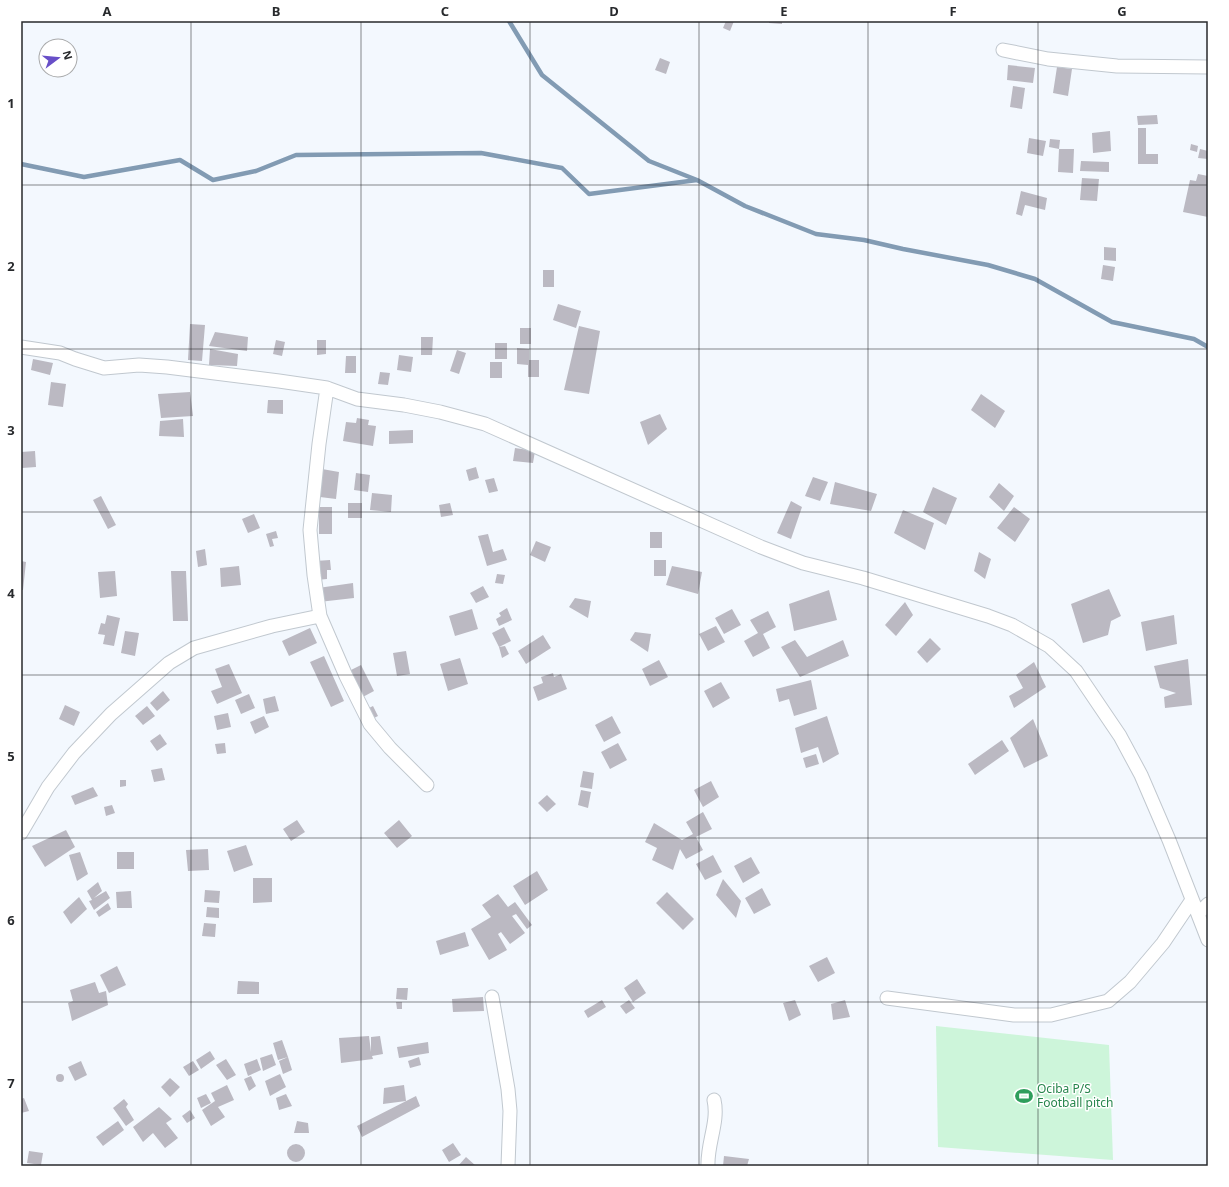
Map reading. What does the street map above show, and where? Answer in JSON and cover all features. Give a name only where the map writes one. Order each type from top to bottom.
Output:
[{"type":"street","points":[[1003,50],[1048,59],[1117,66],[1208,67]]},
{"type":"street","points":[[21,347],[60,353],[104,368],[139,365],[167,367],[327,388],[357,399],[404,405],[465,418],[484,424],[761,547],[803,563],[863,578],[1012,624],[1049,646],[1076,671],[1120,736],[1141,775],[1172,846],[1208,940]]},
{"type":"street","points":[[327,388],[319,444],[310,530],[314,575],[320,616],[346,676],[370,724],[390,748],[427,785]]},
{"type":"street","points":[[21,833],[48,787],[74,753],[111,714],[169,663],[194,648],[272,626],[320,616]]},
{"type":"street","points":[[887,998],[1014,1015],[1051,1015],[1108,1001],[1130,982],[1162,943],[1192,900]]},
{"type":"street","points":[[1198,914],[1208,904]]},
{"type":"street","points":[[492,997],[508,1089],[510,1118],[508,1166]]},
{"type":"street","points":[[708,1166],[709,1146],[716,1112],[714,1100]]},
{"type":"green space","name":"Ociba P/S Football pitch","points":[[936,1026],[1109,1045],[1113,1160],[938,1147]]},
{"type":"building","points":[[726,21],[734,21],[730,31],[723,28]]},
{"type":"building","points":[[769,21],[782,21],[782,24],[769,23]]},
{"type":"building","points":[[660,58],[670,62],[666,74],[655,70]]},
{"type":"building","points":[[1008,65],[1035,68],[1033,83],[1007,80]]},
{"type":"building","points":[[1057,67],[1072,69],[1068,96],[1053,93]]},
{"type":"building","points":[[1013,86],[1025,88],[1022,109],[1010,107]]},
{"type":"building","points":[[1157,115],[1158,124],[1138,125],[1137,116]]},
{"type":"building","points":[[1138,128],[1146,128],[1146,154],[1158,154],[1158,164],[1138,164]]},
{"type":"building","points":[[1110,131],[1111,151],[1093,153],[1092,133]]},
{"type":"building","points":[[1029,138],[1046,141],[1043,156],[1027,153]]},
{"type":"building","points":[[1050,139],[1060,140],[1059,149],[1049,147]]},
{"type":"building","points":[[1191,144],[1198,146],[1197,152],[1190,150]]},
{"type":"building","points":[[1059,149],[1074,149],[1073,173],[1058,172]]},
{"type":"building","points":[[1200,149],[1208,151],[1208,159],[1198,158]]},
{"type":"building","points":[[1081,161],[1109,162],[1109,172],[1080,171]]},
{"type":"building","points":[[1198,174],[1208,176],[1208,217],[1183,212],[1190,180],[1196,181]]},
{"type":"building","points":[[1082,178],[1099,179],[1097,201],[1080,200]]},
{"type":"building","points":[[1021,191],[1047,198],[1045,210],[1025,205],[1022,216],[1016,214]]},
{"type":"building","points":[[1104,247],[1116,248],[1116,261],[1104,260]]},
{"type":"building","points":[[1103,265],[1115,267],[1113,281],[1101,279]]},
{"type":"building","points":[[543,270],[554,270],[554,287],[543,287]]},
{"type":"building","points":[[558,304],[581,311],[576,328],[553,320]]},
{"type":"building","points":[[190,324],[205,325],[202,361],[188,360]]},
{"type":"building","points":[[579,326],[600,331],[589,394],[564,390]]},
{"type":"building","points":[[520,328],[531,328],[531,344],[520,344]]},
{"type":"building","points":[[215,332],[248,337],[247,351],[209,346]]},
{"type":"building","points":[[421,337],[433,337],[432,355],[421,355]]},
{"type":"building","points":[[276,340],[285,342],[282,356],[273,354]]},
{"type":"building","points":[[317,340],[326,340],[326,354],[317,355]]},
{"type":"building","points":[[495,343],[507,343],[507,359],[495,359]]},
{"type":"building","points":[[517,348],[529,349],[529,360],[539,360],[539,377],[528,377],[528,365],[517,364]]},
{"type":"building","points":[[210,349],[238,354],[237,366],[209,365]]},
{"type":"building","points":[[457,350],[466,353],[459,374],[450,371]]},
{"type":"building","points":[[399,355],[413,357],[411,372],[397,370]]},
{"type":"building","points":[[346,356],[356,356],[356,373],[345,373]]},
{"type":"building","points":[[33,359],[53,363],[50,375],[31,370]]},
{"type":"building","points":[[490,362],[502,362],[502,378],[490,378]]},
{"type":"building","points":[[380,372],[390,373],[388,385],[378,384]]},
{"type":"building","points":[[51,382],[66,384],[63,407],[48,405]]},
{"type":"building","points":[[190,392],[193,416],[161,418],[158,394]]},
{"type":"building","points":[[981,394],[1005,411],[995,428],[971,410]]},
{"type":"building","points":[[268,400],[283,400],[283,414],[267,413]]},
{"type":"building","points":[[660,414],[667,429],[648,445],[640,422]]},
{"type":"building","points":[[357,418],[369,420],[368,425],[376,426],[373,446],[343,441],[346,422],[356,423]]},
{"type":"building","points":[[183,419],[184,437],[159,436],[160,421]]},
{"type":"building","points":[[413,430],[413,443],[389,444],[389,431]]},
{"type":"building","points":[[515,448],[535,451],[533,463],[513,461]]},
{"type":"building","points":[[35,451],[36,467],[22,468],[21,452]]},
{"type":"building","points":[[476,467],[479,478],[469,481],[466,470]]},
{"type":"building","points":[[322,469],[339,472],[336,499],[320,497]]},
{"type":"building","points":[[356,473],[370,475],[368,492],[354,490]]},
{"type":"building","points":[[813,477],[828,482],[820,501],[805,496]]},
{"type":"building","points":[[494,478],[498,491],[489,493],[485,480]]},
{"type":"building","points":[[835,482],[877,494],[871,511],[830,504]]},
{"type":"building","points":[[999,483],[1014,496],[1004,511],[989,497]]},
{"type":"building","points":[[933,487],[957,498],[946,525],[923,512]]},
{"type":"building","points":[[372,493],[392,495],[391,512],[370,510]]},
{"type":"building","points":[[101,496],[116,525],[108,529],[93,500]]},
{"type":"building","points":[[791,501],[802,507],[791,539],[777,533]]},
{"type":"building","points":[[348,503],[362,503],[362,518],[348,518]]},
{"type":"building","points":[[450,503],[453,515],[441,517],[439,505]]},
{"type":"building","points":[[319,507],[332,507],[332,534],[319,534]]},
{"type":"building","points":[[1014,507],[1030,519],[1015,542],[997,528]]},
{"type":"building","points":[[903,510],[934,523],[925,550],[894,533]]},
{"type":"building","points":[[254,514],[260,528],[248,533],[242,519]]},
{"type":"building","points":[[276,531],[278,538],[272,539],[274,546],[270,547],[266,534]]},
{"type":"building","points":[[650,532],[662,532],[662,548],[650,548]]},
{"type":"building","points":[[488,534],[493,552],[503,549],[507,560],[487,566],[478,536]]},
{"type":"building","points":[[536,541],[551,547],[545,562],[530,555]]},
{"type":"building","points":[[205,549],[207,565],[198,567],[196,551]]},
{"type":"building","points":[[979,552],[991,559],[985,579],[974,571]]},
{"type":"building","points":[[330,560],[331,570],[327,570],[327,579],[317,580],[315,561]]},
{"type":"building","points":[[654,560],[666,560],[666,576],[654,576]]},
{"type":"building","points":[[21,561],[26,562],[23,590],[21,590]]},
{"type":"building","points":[[239,566],[241,585],[221,587],[220,568]]},
{"type":"building","points":[[672,566],[702,572],[698,594],[666,585]]},
{"type":"building","points":[[115,571],[117,596],[100,598],[98,572]]},
{"type":"building","points":[[171,571],[186,571],[188,621],[173,621]]},
{"type":"building","points":[[497,574],[505,575],[503,584],[495,583]]},
{"type":"building","points":[[353,583],[354,598],[319,602],[318,588]]},
{"type":"building","points":[[483,586],[489,597],[476,603],[470,593]]},
{"type":"building","points":[[1109,589],[1121,616],[1111,621],[1108,635],[1083,643],[1071,604]]},
{"type":"building","points":[[829,590],[837,620],[794,631],[789,604]]},
{"type":"building","points":[[575,598],[591,601],[588,618],[569,607]]},
{"type":"building","points":[[905,602],[913,615],[896,636],[885,625]]},
{"type":"building","points":[[507,608],[512,620],[499,626],[496,619],[501,616],[499,613]]},
{"type":"building","points":[[472,609],[478,629],[455,636],[449,616]]},
{"type":"building","points":[[732,609],[741,625],[724,634],[715,618]]},
{"type":"building","points":[[768,611],[776,627],[763,634],[770,648],[753,657],[744,641],[758,633],[750,620]]},
{"type":"building","points":[[107,615],[120,618],[114,646],[103,644],[105,635],[98,634],[101,623],[105,624]]},
{"type":"building","points":[[1174,615],[1177,644],[1146,651],[1141,622]]},
{"type":"building","points":[[716,626],[725,642],[708,651],[699,634]]},
{"type":"building","points":[[504,627],[511,641],[499,647],[492,633]]},
{"type":"building","points":[[310,628],[317,643],[289,656],[282,641]]},
{"type":"building","points":[[125,631],[139,633],[135,656],[121,653]]},
{"type":"building","points":[[635,632],[651,634],[648,652],[630,640]]},
{"type":"building","points":[[543,635],[551,648],[526,664],[518,651]]},
{"type":"building","points":[[930,638],[941,649],[927,663],[917,652]]},
{"type":"building","points":[[795,640],[807,657],[843,640],[849,656],[800,677],[781,647]]},
{"type":"building","points":[[505,646],[509,654],[502,658],[499,647]]},
{"type":"building","points":[[406,651],[410,674],[397,676],[393,653]]},
{"type":"building","points":[[324,656],[344,701],[331,707],[310,662]]},
{"type":"building","points":[[460,658],[468,684],[448,691],[440,664]]},
{"type":"building","points":[[1188,659],[1192,705],[1165,708],[1164,697],[1176,693],[1160,688],[1154,666]]},
{"type":"building","points":[[659,660],[668,677],[650,686],[642,669]]},
{"type":"building","points":[[1034,662],[1046,687],[1014,708],[1009,696],[1023,688],[1016,675]]},
{"type":"building","points":[[229,664],[242,693],[217,704],[211,691],[222,687],[215,669]]},
{"type":"building","points":[[361,665],[374,691],[359,699],[345,673]]},
{"type":"building","points":[[553,673],[554,677],[561,674],[567,689],[538,701],[533,687],[543,683],[541,677]]},
{"type":"building","points":[[811,680],[817,709],[794,716],[789,699],[779,702],[776,689]]},
{"type":"building","points":[[721,682],[730,698],[713,708],[704,691]]},
{"type":"building","points":[[163,691],[170,700],[157,711],[150,703]]},
{"type":"building","points":[[249,694],[255,708],[241,714],[235,700]]},
{"type":"building","points":[[275,696],[279,711],[266,714],[263,699]]},
{"type":"building","points":[[65,705],[80,712],[74,726],[59,719]]},
{"type":"building","points":[[147,706],[155,716],[143,725],[135,716]]},
{"type":"building","points":[[373,706],[378,716],[370,720],[365,710]]},
{"type":"building","points":[[228,713],[231,727],[217,730],[214,716]]},
{"type":"building","points":[[264,716],[269,727],[255,734],[250,722]]},
{"type":"building","points":[[612,716],[621,733],[604,742],[595,725]]},
{"type":"building","points":[[827,716],[839,754],[823,763],[818,747],[801,753],[795,728]]},
{"type":"building","points":[[1033,719],[1048,756],[1024,768],[1010,738]]},
{"type":"building","points":[[160,734],[167,744],[157,751],[150,741]]},
{"type":"building","points":[[1002,740],[1009,751],[975,775],[968,764]]},
{"type":"building","points":[[225,743],[226,753],[217,754],[215,744]]},
{"type":"building","points":[[618,743],[627,760],[610,769],[601,752]]},
{"type":"building","points":[[816,754],[819,764],[806,768],[803,758]]},
{"type":"building","points":[[162,768],[165,780],[154,782],[151,770]]},
{"type":"building","points":[[583,771],[594,773],[592,789],[580,787]]},
{"type":"building","points":[[120,780],[126,780],[126,786],[120,787]]},
{"type":"building","points":[[711,781],[719,797],[703,807],[694,790]]},
{"type":"building","points":[[93,787],[98,796],[75,805],[71,796]]},
{"type":"building","points":[[581,790],[591,792],[588,808],[578,805]]},
{"type":"building","points":[[547,795],[556,804],[547,812],[538,803]]},
{"type":"building","points":[[112,805],[115,813],[106,816],[104,807]]},
{"type":"building","points":[[703,812],[712,829],[696,837],[703,850],[686,859],[680,849],[673,870],[652,860],[657,848],[645,842],[654,823],[682,840],[693,834],[686,822]]},
{"type":"building","points":[[297,820],[305,832],[291,841],[283,829]]},
{"type":"building","points":[[399,820],[412,836],[397,848],[384,833]]},
{"type":"building","points":[[66,830],[75,847],[45,867],[32,846]]},
{"type":"building","points":[[246,845],[253,865],[234,872],[227,851]]},
{"type":"building","points":[[208,849],[209,870],[188,871],[186,850]]},
{"type":"building","points":[[80,852],[88,874],[77,881],[69,855]]},
{"type":"building","points":[[117,852],[134,852],[134,869],[117,869]]},
{"type":"building","points":[[713,855],[722,872],[705,880],[696,864]]},
{"type":"building","points":[[751,857],[760,873],[743,883],[734,866]]},
{"type":"building","points":[[537,871],[548,890],[525,905],[513,886]]},
{"type":"building","points":[[253,878],[272,878],[272,902],[253,903]]},
{"type":"building","points":[[723,879],[741,901],[736,918],[716,895]]},
{"type":"building","points":[[98,882],[102,891],[94,898],[106,891],[110,898],[94,910],[89,901],[92,900],[87,891]]},
{"type":"building","points":[[762,888],[771,905],[754,914],[745,898]]},
{"type":"building","points":[[205,890],[220,891],[219,903],[204,902]]},
{"type":"building","points":[[131,891],[132,908],[117,908],[116,892]]},
{"type":"building","points":[[667,892],[694,919],[683,930],[656,903]]},
{"type":"building","points":[[498,894],[508,907],[515,902],[532,925],[527,929],[516,914],[512,916],[525,933],[510,944],[501,932],[498,934],[507,950],[489,960],[471,929],[491,917],[482,905]]},
{"type":"building","points":[[79,897],[87,909],[71,924],[63,912]]},
{"type":"building","points":[[108,903],[111,909],[99,917],[96,912]]},
{"type":"building","points":[[207,907],[219,908],[219,918],[206,917]]},
{"type":"building","points":[[204,923],[216,924],[215,937],[202,936]]},
{"type":"building","points":[[465,932],[469,946],[440,955],[436,941]]},
{"type":"building","points":[[827,957],[835,973],[818,982],[809,966]]},
{"type":"building","points":[[117,966],[126,985],[109,993],[100,975]]},
{"type":"building","points":[[637,979],[646,993],[633,1002],[624,988]]},
{"type":"building","points":[[238,981],[259,982],[259,994],[237,994]]},
{"type":"building","points":[[95,982],[99,993],[106,991],[108,1005],[72,1021],[68,1003],[73,1001],[70,990]]},
{"type":"building","points":[[397,988],[408,988],[407,1000],[396,999]]},
{"type":"building","points":[[483,997],[484,1011],[453,1012],[452,999]]},
{"type":"building","points":[[602,1000],[606,1007],[588,1018],[584,1011]]},
{"type":"building","points":[[629,1000],[635,1008],[626,1014],[620,1006]]},
{"type":"building","points":[[795,1000],[801,1015],[789,1021],[783,1003]]},
{"type":"building","points":[[845,1000],[850,1017],[833,1020],[831,1004]]},
{"type":"building","points":[[396,1002],[402,1002],[402,1009],[397,1009]]},
{"type":"building","points":[[369,1036],[371,1052],[371,1037],[380,1036],[383,1054],[372,1056],[373,1059],[341,1063],[339,1038]]},
{"type":"building","points":[[282,1040],[288,1057],[278,1060],[273,1043]]},
{"type":"building","points":[[428,1042],[429,1053],[399,1058],[397,1047]]},
{"type":"building","points":[[210,1051],[215,1059],[201,1069],[196,1060]]},
{"type":"building","points":[[272,1054],[276,1065],[263,1071],[260,1058]]},
{"type":"building","points":[[288,1057],[292,1070],[283,1074],[279,1061]]},
{"type":"building","points":[[419,1057],[421,1065],[410,1068],[408,1061]]},
{"type":"building","points":[[226,1059],[236,1075],[227,1080],[216,1065]]},
{"type":"building","points":[[257,1059],[261,1070],[248,1076],[244,1064]]},
{"type":"building","points":[[81,1061],[87,1075],[75,1081],[68,1067]]},
{"type":"building","points":[[193,1061],[199,1070],[189,1076],[183,1067]]},
{"type":"building","points":[[58,1074],[62,1074],[64,1078],[62,1082],[58,1082],[56,1080],[56,1076]]},
{"type":"building","points":[[280,1074],[286,1087],[270,1096],[265,1081]]},
{"type":"building","points":[[251,1076],[256,1086],[249,1091],[244,1079]]},
{"type":"building","points":[[170,1078],[180,1087],[170,1097],[161,1087]]},
{"type":"building","points":[[227,1085],[234,1100],[218,1107],[225,1117],[211,1126],[202,1110],[215,1101],[211,1093]]},
{"type":"building","points":[[404,1085],[406,1101],[383,1104],[384,1088]]},
{"type":"building","points":[[206,1094],[211,1103],[201,1108],[197,1098]]},
{"type":"building","points":[[286,1094],[292,1106],[279,1110],[276,1098]]},
{"type":"building","points":[[416,1096],[420,1106],[362,1137],[357,1126]]},
{"type":"building","points":[[24,1098],[29,1111],[21,1113],[21,1099]]},
{"type":"building","points":[[124,1099],[128,1104],[126,1107],[134,1120],[126,1126],[113,1108]]},
{"type":"building","points":[[159,1107],[172,1119],[166,1123],[178,1138],[165,1148],[153,1133],[143,1142],[133,1127]]},
{"type":"building","points":[[190,1110],[195,1118],[187,1123],[182,1116]]},
{"type":"building","points":[[118,1121],[124,1130],[103,1146],[96,1137]]},
{"type":"building","points":[[297,1121],[308,1123],[309,1133],[294,1133]]},
{"type":"building","points":[[453,1143],[461,1155],[449,1162],[442,1150]]},
{"type":"building","points":[[296,1144],[302,1147],[305,1153],[302,1159],[296,1162],[290,1159],[287,1153],[290,1147]]},
{"type":"building","points":[[29,1151],[43,1153],[41,1165],[27,1163]]},
{"type":"building","points":[[724,1156],[749,1159],[747,1166],[723,1166]]},
{"type":"building","points":[[466,1157],[476,1166],[458,1166]]},
{"type":"waterway","points":[[509,21],[542,75],[649,161],[697,180]]},
{"type":"waterway","points":[[21,164],[84,177],[180,160],[213,180],[256,171],[296,155],[481,153],[562,168],[589,194],[697,180],[745,206],[816,234],[864,240],[988,265],[1035,279],[1112,322],[1194,339],[1208,347]]},
{"type":"place","name":"Ociba P/S Football pitch","points":[[1024,1096]]}]
